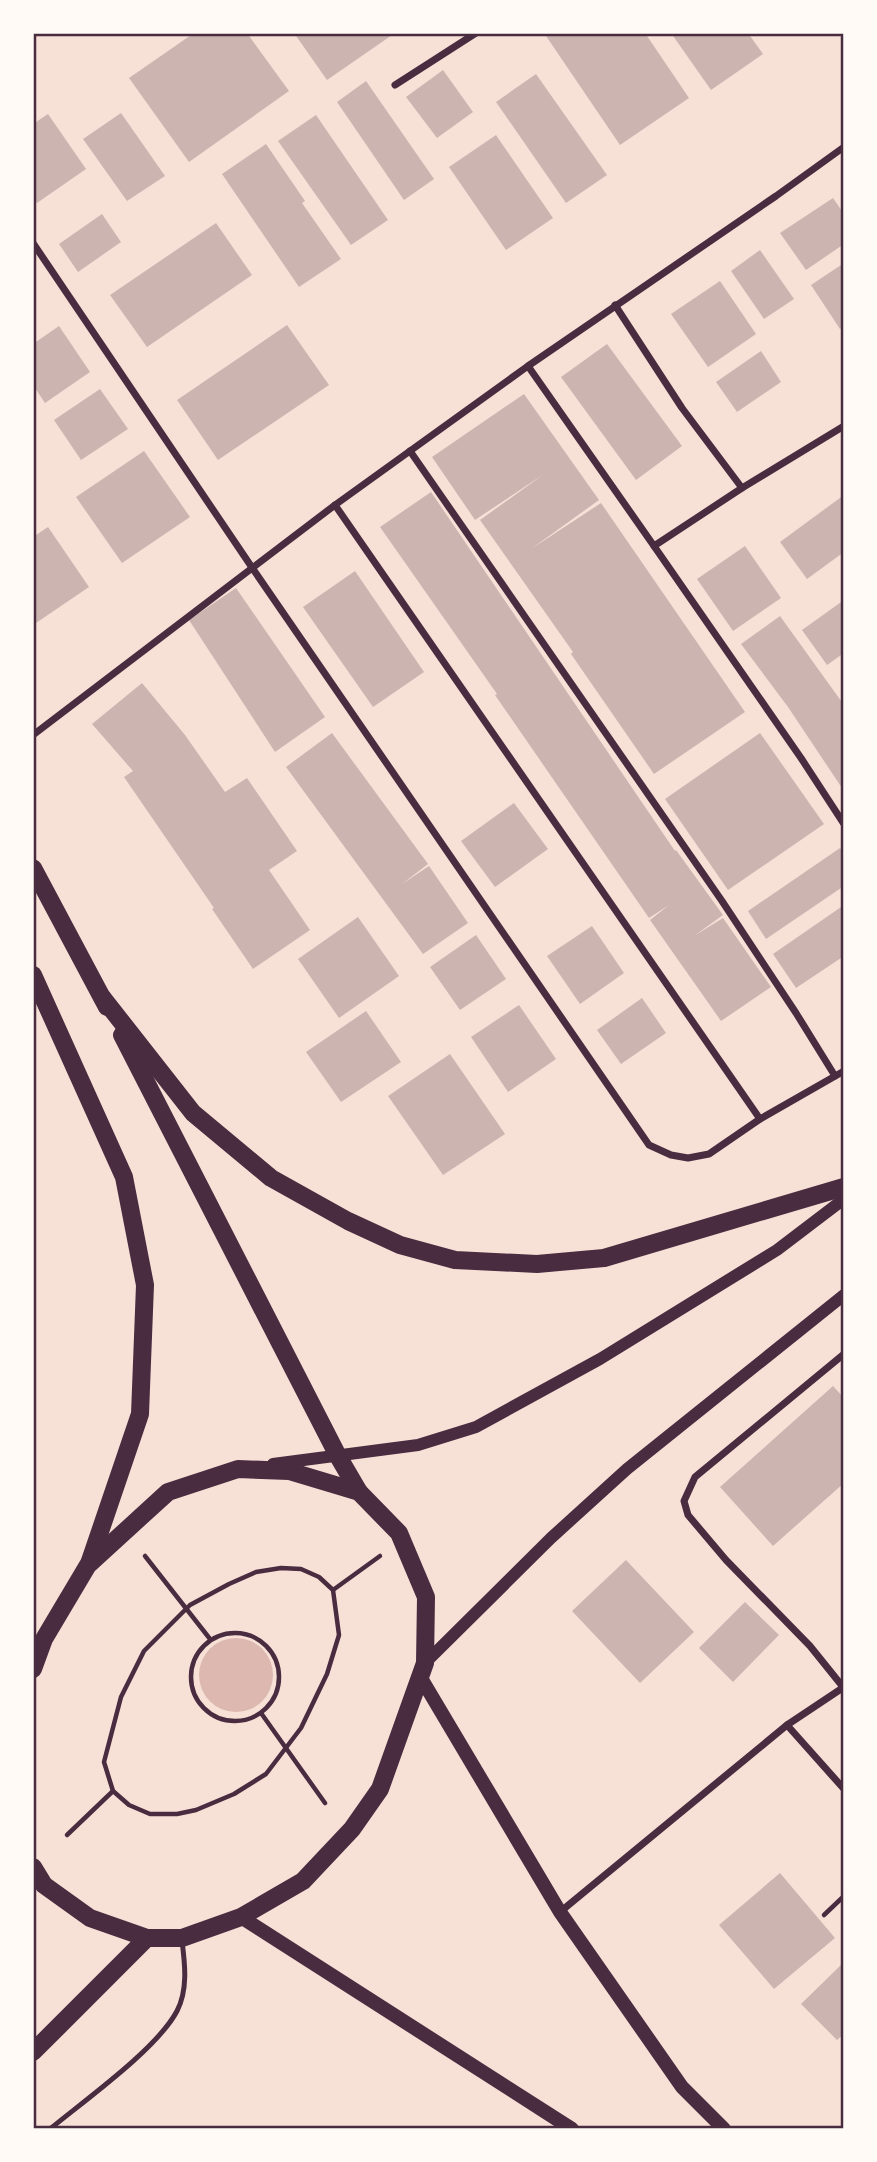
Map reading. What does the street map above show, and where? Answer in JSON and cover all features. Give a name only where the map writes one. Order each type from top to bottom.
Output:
[{"type":"main road","points":[[33,868],[338,1456],[359,1492],[400,1533],[426,1597],[423,1671],[380,1789],[352,1829],[303,1881],[241,1917],[182,1938],[147,1938],[90,1917],[44,1885],[33,1867]]},
{"type":"main road","points":[[33,975],[124,1177],[145,1285],[140,1414],[88,1565],[44,1639],[33,1669]]},
{"type":"main road","points":[[102,997],[194,1113],[271,1178],[348,1221],[400,1245],[456,1260],[537,1264],[604,1258],[844,1187]]},
{"type":"main road","points":[[88,1565],[168,1492],[238,1469],[289,1471],[359,1492]]},
{"type":"main road","points":[[423,1671],[560,1912],[682,2087],[724,2129]]},
{"type":"main road","points":[[241,1917],[572,2129]]},
{"type":"main road","points":[[33,2052],[147,1938]]},
{"type":"street","points":[[395,85],[476,33]]},
{"type":"street","points":[[33,735],[335,505],[528,366],[844,147]]},
{"type":"street","points":[[33,243],[253,569],[649,1145],[671,1156],[709,1154],[760,1119],[844,1071]]},
{"type":"street","points":[[615,305],[682,408],[742,488]]},
{"type":"street","points":[[528,366],[844,824]]},
{"type":"street","points":[[654,546],[844,426]]},
{"type":"street","points":[[410,451],[722,901],[835,1076]]},
{"type":"street","points":[[335,505],[760,1119]]},
{"type":"street","points":[[238,1469],[418,1445],[476,1427],[600,1359],[777,1250],[844,1199]]},
{"type":"street","points":[[423,1671],[551,1538],[627,1469],[844,1295]]},
{"type":"street","points":[[560,1912],[787,1725],[844,1687],[810,1646],[718,1551],[688,1515],[684,1501],[695,1477],[844,1354]]},
{"type":"street","points":[[787,1725],[844,1789]]},
{"type":"lane","points":[[50,2129],[144,2051],[166,2028],[178,2009],[184,1989],[182,1938]]},
{"type":"path","points":[[332,1590],[387,1551]]},
{"type":"path","points":[[145,1556],[210,1640]]},
{"type":"path","points":[[281,1568],[301,1569],[319,1577],[332,1590],[339,1635],[327,1674],[301,1728],[266,1774],[234,1794],[196,1810],[177,1814],[150,1814],[128,1805],[113,1791],[104,1762],[121,1697],[144,1651],[185,1609],[256,1572],[281,1568]]},
{"type":"path","points":[[238,1632],[253,1636],[265,1644],[274,1656],[279,1670],[279,1685],[274,1698],[261,1713],[238,1722],[224,1720],[210,1714],[200,1704],[191,1684],[192,1663],[199,1650],[210,1640],[223,1634],[238,1632]]},
{"type":"path","points":[[261,1713],[325,1803]]},
{"type":"path","points":[[67,1835],[113,1791]]},
{"type":"path","points":[[824,1915],[844,1896]]},
{"type":"shaded area","points":[[236,1638],[250,1641],[262,1649],[270,1661],[273,1675],[270,1689],[262,1701],[250,1709],[236,1712],[222,1709],[210,1701],[202,1689],[199,1675],[202,1661],[210,1649],[222,1641]]},
{"type":"building","points":[[194,33],[247,33],[289,91],[189,162],[129,78]]},
{"type":"building","points":[[294,33],[395,33],[327,80]]},
{"type":"building","points":[[544,33],[645,33],[689,98],[620,145]]},
{"type":"building","points":[[671,33],[748,33],[763,54],[711,90]]},
{"type":"building","points":[[443,70],[473,112],[437,138],[406,97]]},
{"type":"building","points":[[536,74],[607,175],[566,203],[496,102]]},
{"type":"building","points":[[366,81],[434,179],[404,200],[337,102]]},
{"type":"building","points":[[121,113],[165,176],[127,201],[83,139]]},
{"type":"building","points":[[48,114],[86,169],[37,203],[33,197],[33,124]]},
{"type":"building","points":[[316,115],[388,220],[351,245],[278,141]]},
{"type":"building","points":[[496,135],[553,218],[506,250],[449,167]]},
{"type":"building","points":[[266,144],[341,259],[299,287],[222,174]]},
{"type":"building","points":[[833,198],[844,214],[844,244],[806,270],[780,233]]},
{"type":"building","points":[[102,214],[121,242],[78,272],[59,244]]},
{"type":"building","points":[[216,223],[252,275],[147,347],[110,295]]},
{"type":"building","points":[[760,250],[794,299],[764,319],[731,271]]},
{"type":"building","points":[[844,263],[844,326],[840,329],[811,285]]},
{"type":"building","points":[[720,281],[756,334],[708,367],[671,314]]},
{"type":"building","points":[[287,325],[329,385],[218,460],[177,400]]},
{"type":"building","points":[[59,326],[90,372],[45,403],[33,385],[33,344]]},
{"type":"building","points":[[607,344],[682,446],[636,480],[561,377]]},
{"type":"building","points":[[761,351],[781,382],[737,412],[716,382]]},
{"type":"building","points":[[100,389],[128,429],[81,460],[54,420]]},
{"type":"building","points":[[524,394],[599,500],[531,549],[601,503],[745,712],[654,774],[571,654],[573,652],[480,520],[544,474],[475,520],[432,457]]},
{"type":"building","points":[[144,451],[190,517],[122,563],[76,497]]},
{"type":"building","points":[[431,492],[675,851],[723,915],[694,936],[723,918],[771,987],[721,1021],[650,920],[669,905],[649,918],[380,527]]},
{"type":"building","points":[[844,495],[844,552],[807,579],[780,542]]},
{"type":"building","points":[[48,527],[89,587],[33,625],[33,537]]},
{"type":"building","points":[[745,546],[781,598],[733,631],[697,579]]},
{"type":"building","points":[[355,571],[424,672],[373,707],[303,607]]},
{"type":"building","points":[[236,588],[325,717],[275,752],[189,620]]},
{"type":"building","points":[[844,600],[844,653],[827,665],[802,630]]},
{"type":"building","points":[[780,616],[844,705],[844,791],[788,707],[741,644]]},
{"type":"building","points":[[142,683],[185,735],[225,792],[247,778],[297,851],[269,870],[310,930],[253,969],[124,777],[133,771],[92,724]]},
{"type":"building","points":[[332,733],[428,864],[402,884],[429,866],[468,923],[423,954],[286,767]]},
{"type":"building","points":[[760,733],[824,824],[728,890],[665,799]]},
{"type":"building","points":[[514,803],[548,849],[495,887],[461,841]]},
{"type":"building","points":[[840,848],[844,853],[844,886],[766,939],[748,911]]},
{"type":"building","points":[[844,905],[844,956],[796,988],[773,954]]},
{"type":"building","points":[[358,917],[399,976],[339,1018],[298,959]]},
{"type":"building","points":[[592,926],[624,973],[580,1004],[547,956]]},
{"type":"building","points":[[476,935],[506,979],[460,1010],[430,967]]},
{"type":"building","points":[[642,998],[666,1033],[621,1064],[597,1030]]},
{"type":"building","points":[[519,1005],[556,1059],[508,1092],[471,1037]]},
{"type":"building","points":[[366,1011],[401,1062],[341,1102],[306,1052]]},
{"type":"building","points":[[450,1054],[505,1134],[443,1175],[388,1096]]},
{"type":"building","points":[[833,1386],[844,1398],[844,1483],[773,1546],[720,1487]]},
{"type":"building","points":[[626,1560],[694,1632],[640,1683],[572,1611]]},
{"type":"building","points":[[745,1602],[779,1635],[733,1682],[699,1648]]},
{"type":"building","points":[[780,1873],[835,1938],[774,1989],[719,1925]]},
{"type":"building","points":[[844,1962],[844,2034],[837,2040],[801,2004]]}]
